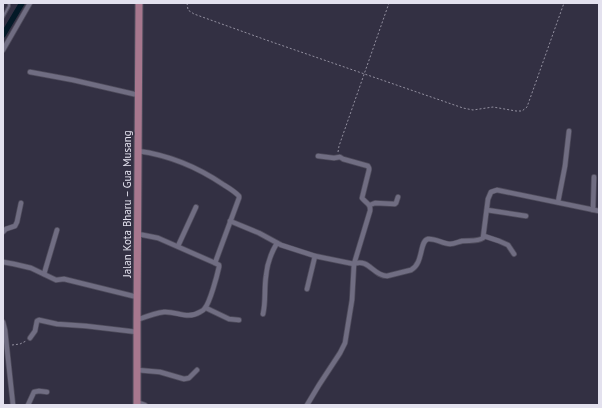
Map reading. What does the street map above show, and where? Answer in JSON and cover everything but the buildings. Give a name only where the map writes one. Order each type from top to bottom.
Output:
[{"type":"main road","name":"Jalan Kota Bharu – Gua Musang","points":[[137,404],[139,3]]},
{"type":"street","points":[[3,50],[30,3]]},
{"type":"street","points":[[30,72],[138,95]]},
{"type":"street","points":[[558,202],[565,166],[569,131]]},
{"type":"street","points":[[138,151],[155,154],[191,166],[202,171],[239,196],[215,263]]},
{"type":"street","points":[[307,405],[343,347],[352,300],[354,264],[370,211],[370,205],[362,198],[369,168],[368,166],[340,157],[334,158],[318,156]]},
{"type":"street","points":[[593,210],[594,177]]},
{"type":"street","points":[[230,221],[259,233],[277,244],[315,256],[354,264],[366,264],[379,274],[387,276],[414,269],[418,263],[426,240],[429,239],[450,244],[463,240],[479,240],[483,238],[489,195],[493,190],[599,211]]},
{"type":"street","points":[[370,205],[376,203],[395,204],[398,197]]},
{"type":"street","points":[[3,232],[6,229],[15,226],[21,203]]},
{"type":"street","points":[[178,246],[196,207]]},
{"type":"street","points":[[487,210],[526,216]]},
{"type":"street","points":[[44,274],[57,230]]},
{"type":"street","points":[[137,320],[165,312],[189,316],[198,314],[206,308],[219,267],[219,265],[178,246],[158,238],[138,234]]},
{"type":"street","points":[[484,236],[508,245],[514,254]]},
{"type":"street","points":[[263,314],[266,275],[272,251],[277,244]]},
{"type":"street","points":[[307,289],[315,256]]},
{"type":"street","points":[[3,262],[23,266],[56,280],[64,278],[137,296]]},
{"type":"street","points":[[206,308],[229,319],[239,320]]},
{"type":"street","points":[[30,338],[35,331],[37,321],[39,320],[57,324],[137,332]]},
{"type":"street","points":[[3,322],[13,405]]},
{"type":"street","points":[[137,370],[160,372],[184,379],[189,378],[197,370]]},
{"type":"street","points":[[28,405],[34,392],[47,392]]},
{"type":"street","points":[[137,404],[146,405]]},
{"type":"lane","points":[[3,17],[9,3]]},
{"type":"path","points":[[187,3],[188,10],[194,14],[463,108],[473,110],[493,107],[516,111],[522,111],[527,107],[564,3]]},
{"type":"path","points":[[340,157],[338,154],[339,146],[389,3]]},
{"type":"path","points":[[5,347],[12,344],[22,343],[30,338]]},
{"type":"waterway","points":[[3,35],[22,3]]}]
